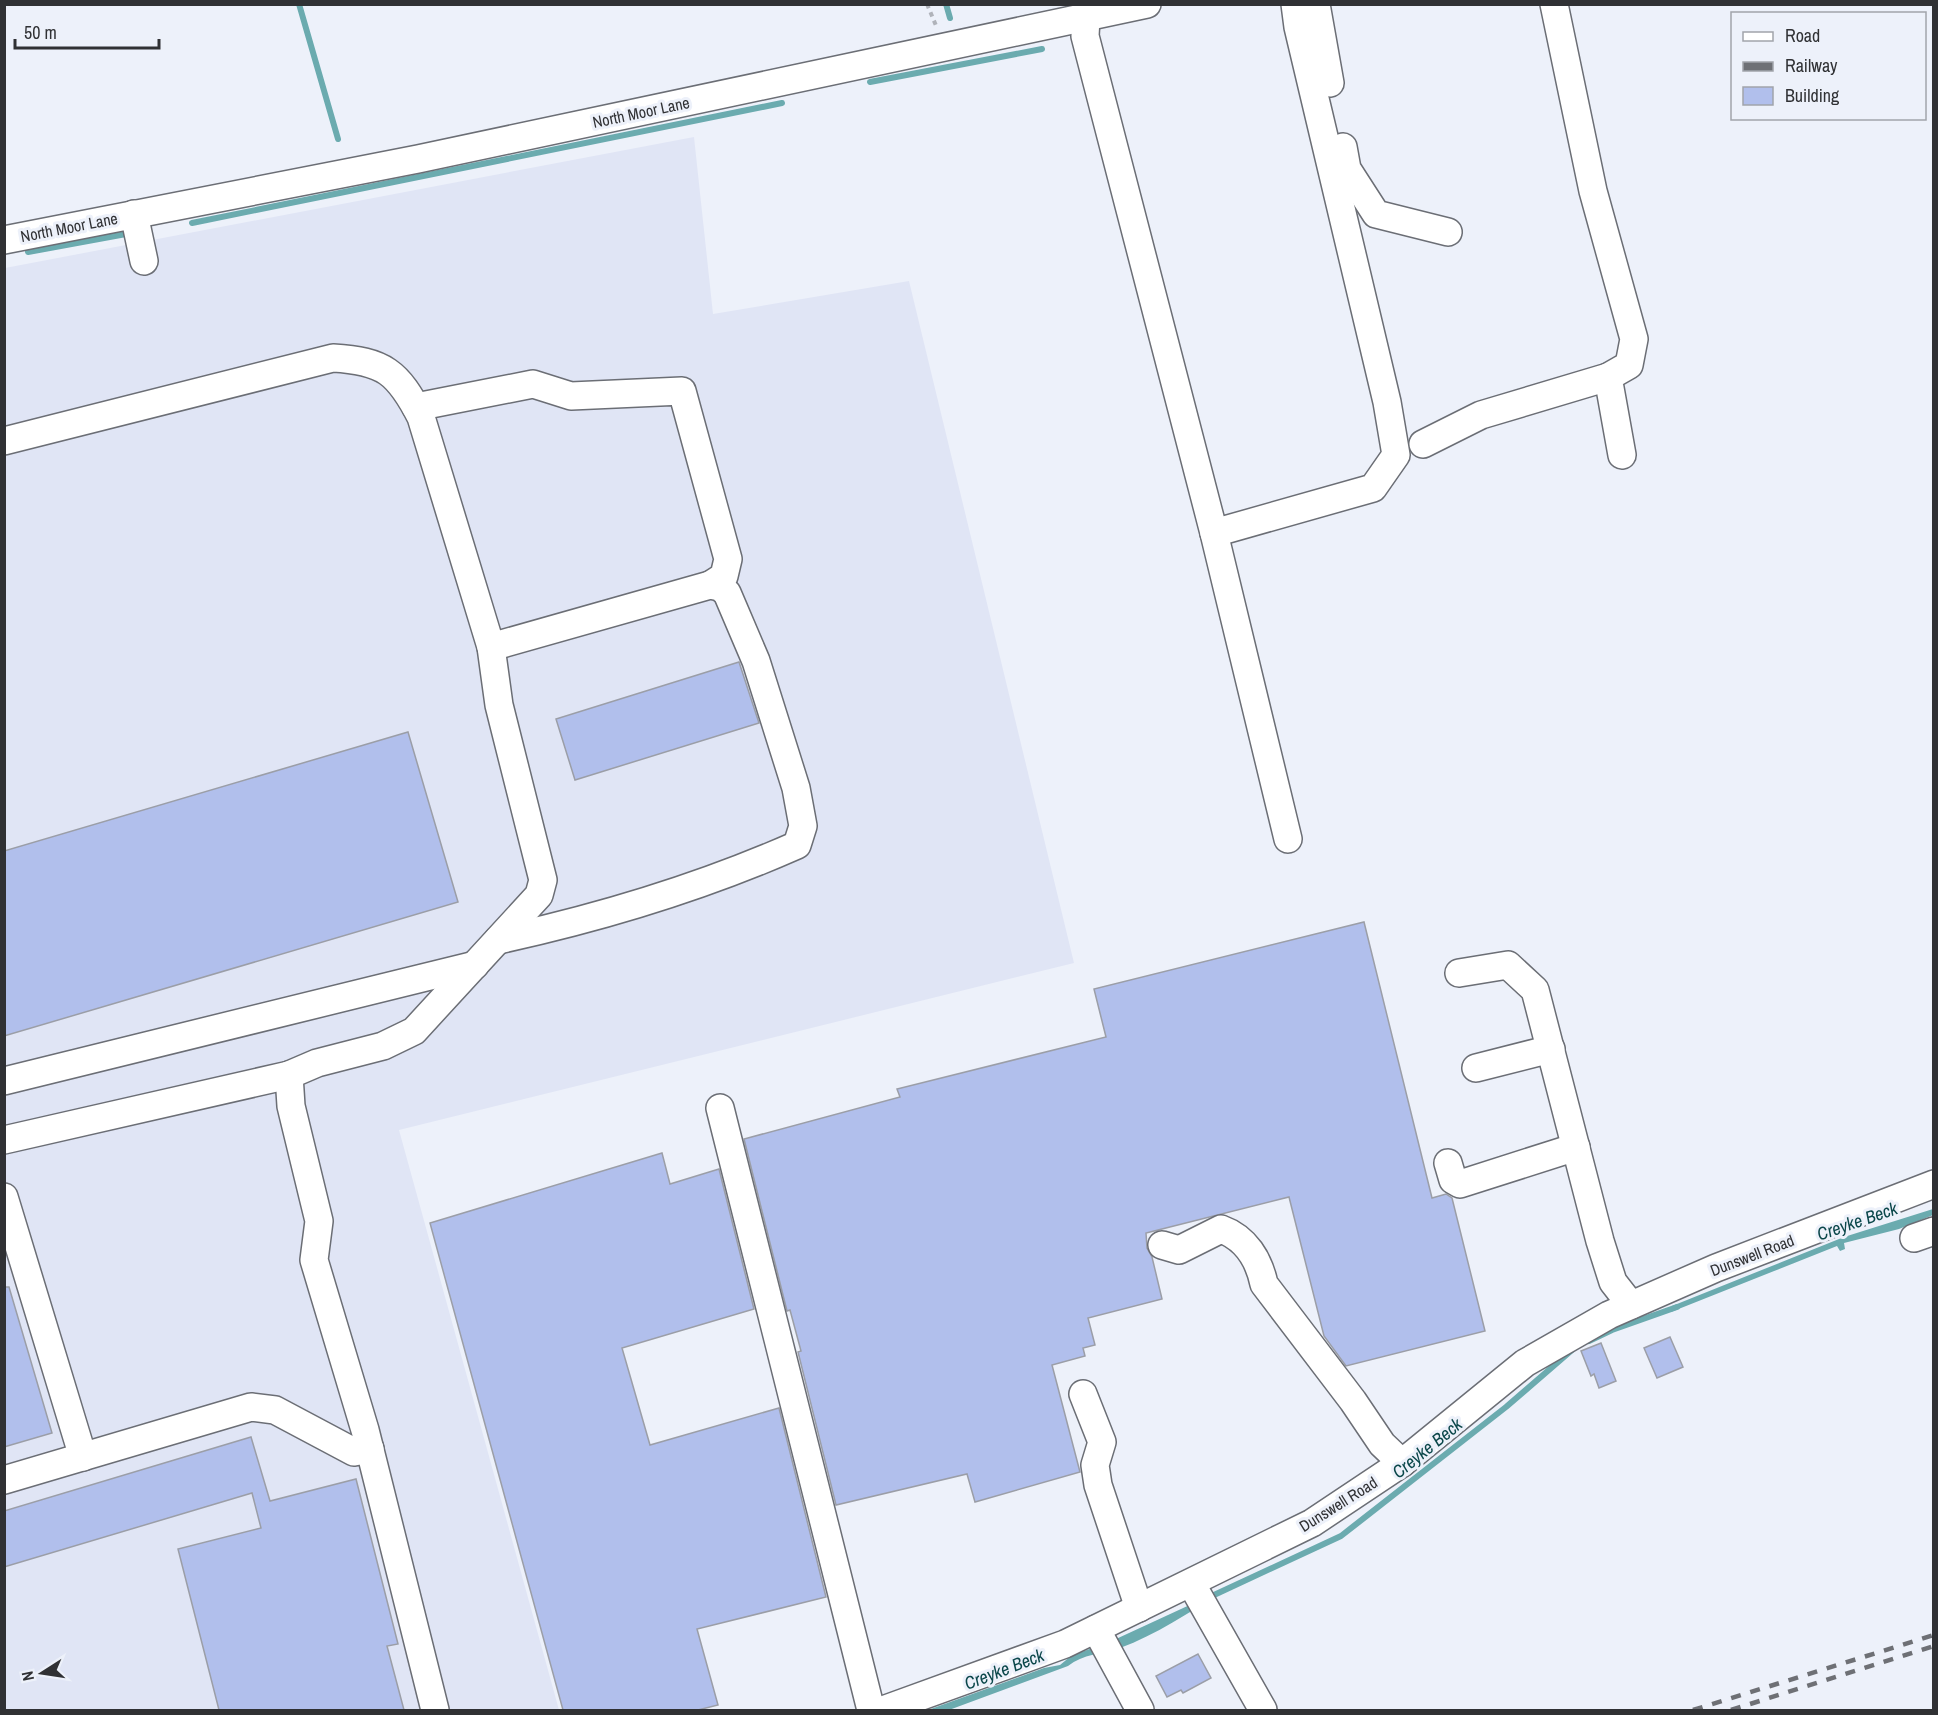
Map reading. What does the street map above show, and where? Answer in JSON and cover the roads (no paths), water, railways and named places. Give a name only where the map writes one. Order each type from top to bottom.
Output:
[{"type":"street","name":"North Moor Lane","points":[[4,240],[418,159],[1147,4]]},
{"type":"street","points":[[1214,533],[1373,488],[1396,455],[1387,402],[1295,4]]},
{"type":"street","points":[[1316,4],[1347,169],[1376,214],[1448,232]]},
{"type":"street","points":[[1424,444],[1481,415],[1608,377],[1629,364],[1634,339],[1593,191],[1554,4]]},
{"type":"street","points":[[1086,18],[1088,47],[1214,533],[1288,840]]},
{"type":"street","name":"North Moor Lane","points":[[134,214],[144,261]]},
{"type":"street","points":[[4,441],[333,358],[364,360],[387,371],[408,391],[416,407],[491,647],[499,705],[543,880],[539,895],[414,1031],[383,1046],[317,1063],[289,1074],[4,1140]]},
{"type":"street","points":[[1608,377],[1622,455]]},
{"type":"street","points":[[416,407],[533,384],[571,396],[682,391],[728,559],[724,576],[710,585],[491,647]]},
{"type":"street","points":[[498,940],[560,926],[672,891],[757,863],[797,845],[803,826],[796,788],[756,661],[727,593],[720,587],[710,585]]},
{"type":"street","points":[[4,1081],[475,965]]},
{"type":"street","points":[[1459,973],[1508,965],[1535,990],[1613,1282],[1631,1305]]},
{"type":"street","points":[[1476,1068],[1551,1049]]},
{"type":"street","points":[[289,1074],[291,1106],[319,1221],[314,1260],[370,1449],[435,1710]]},
{"type":"street","points":[[720,1108],[871,1710]]},
{"type":"street","points":[[1448,1163],[1453,1180],[1460,1184],[1576,1147]]},
{"type":"street","name":"Dunswell Road","points":[[883,1710],[1065,1644],[1102,1641],[1139,1608],[1198,1595],[1402,1463],[1526,1363],[1631,1305],[1716,1268],[1934,1184]]},
{"type":"street","points":[[4,1197],[83,1457]]},
{"type":"street","points":[[1162,1245],[1179,1250],[1221,1229],[1233,1233],[1259,1262],[1264,1284],[1297,1329],[1353,1401],[1382,1444],[1402,1463]]},
{"type":"street","points":[[1083,1394],[1102,1442],[1095,1465],[1098,1485],[1139,1608]]},
{"type":"street","points":[[4,1480],[252,1407],[275,1410],[354,1452],[370,1449]]},
{"type":"street","points":[[1198,1595],[1263,1710]]},
{"type":"street","points":[[1102,1641],[1140,1710]]},
{"type":"water","points":[[1933,1209],[1933,1215],[1899,1229],[1844,1243],[1845,1249],[1840,1251],[1837,1246],[1671,1312],[1672,1306],[1844,1237]]},
{"type":"water","points":[[1220,1591],[1222,1593],[1133,1643],[1086,1657],[1068,1666],[949,1710],[928,1710],[1044,1668],[1060,1665],[1071,1656],[1116,1639]]},
{"type":"waterway","points":[[299,4],[338,139]]},
{"type":"waterway","points":[[946,4],[950,18]]},
{"type":"waterway","points":[[870,82],[1042,49]]},
{"type":"waterway","points":[[192,223],[782,103]]},
{"type":"waterway","points":[[28,252],[126,234]]},
{"type":"waterway","name":"Creyke Beck","points":[[1589,1341],[1612,1330],[1677,1307]]},
{"type":"waterway","name":"Creyke Beck","points":[[1214,1595],[1341,1536],[1506,1407],[1572,1350]]},
{"type":"railway","points":[[1693,1710],[1934,1635]]},
{"type":"railway","points":[[1731,1710],[1934,1646]]}]
